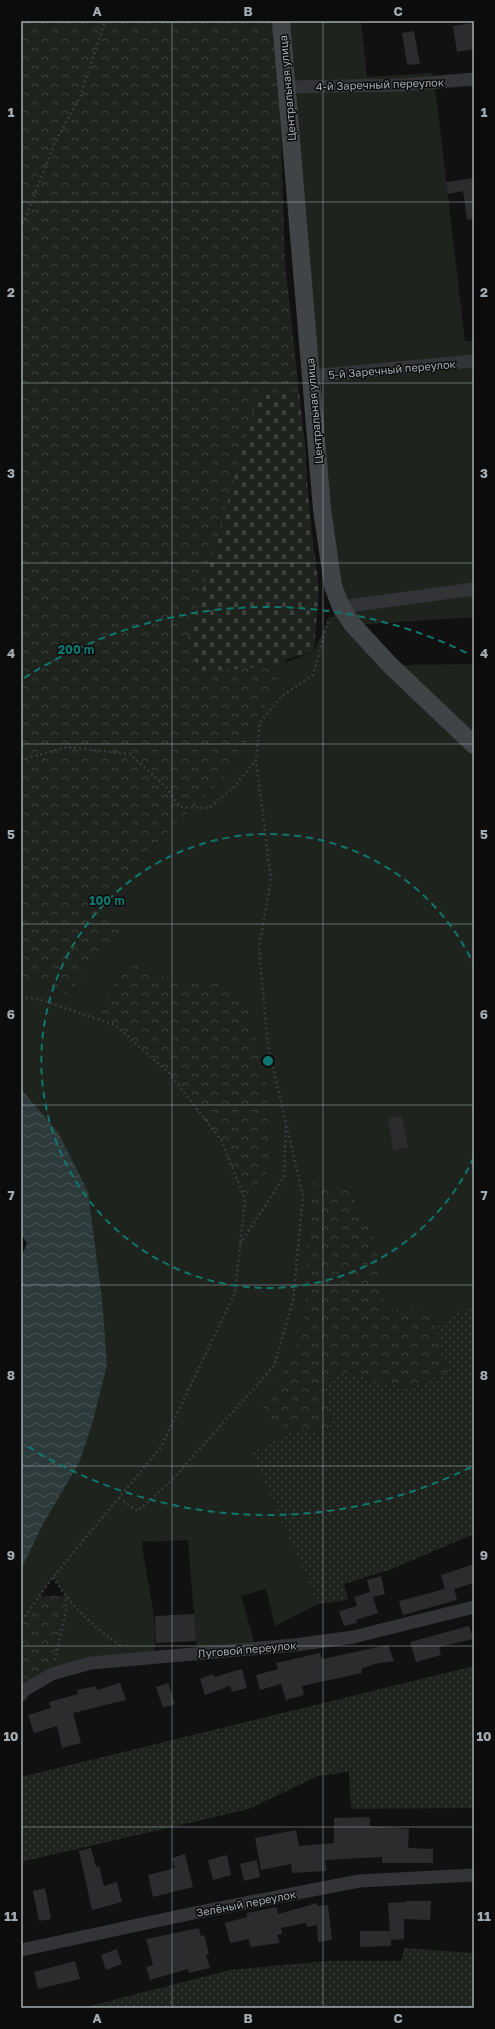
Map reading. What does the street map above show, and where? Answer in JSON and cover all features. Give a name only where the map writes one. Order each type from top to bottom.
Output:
[{"type":"street","name":"Центральная улица","points":[[281,21],[322,509],[333,586],[341,607],[353,625],[390,665],[474,745]]},
{"type":"street","name":"4-й Заречный переулок","points":[[287,87],[404,85],[474,79]]},
{"type":"street","name":"5-й Заречный переулок","points":[[311,376],[474,361]]},
{"type":"street","points":[[341,607],[474,589]]},
{"type":"street","name":"Луговой переулок","points":[[22,1693],[52,1674],[91,1663],[295,1645],[353,1637],[474,1607]]},
{"type":"street","name":"Зелёный переулок","points":[[21,1950],[189,1914],[359,1881],[474,1875]]},
{"type":"path","points":[[21,229],[55,142],[80,97],[105,21]]},
{"type":"path","points":[[119,1498],[138,1511],[172,1480],[274,1366],[292,1301],[303,1196],[268,1046],[259,948],[271,879],[256,760],[260,722],[282,696],[313,675],[328,621],[341,607]]},
{"type":"path","points":[[21,760],[67,747],[130,754],[167,788],[180,807],[209,808],[234,787],[256,760]]},
{"type":"path","points":[[21,997],[38,999],[115,1025],[168,1073],[221,1140],[245,1199],[235,1293],[161,1447],[53,1577],[21,1622]]},
{"type":"path","points":[[240,1245],[284,1177],[286,1123]]},
{"type":"path","points":[[53,1577],[66,1596],[88,1621],[140,1658]]},
{"type":"path","points":[[52,1674],[63,1624],[66,1596]]},
{"type":"green space","points":[[21,21],[274,21],[279,73],[285,263],[306,454],[309,593],[285,663],[234,768],[96,902],[122,930],[67,995],[21,976]]},
{"type":"green space","points":[[281,21],[361,21],[367,77],[432,73],[436,94],[465,341],[474,341],[474,617],[354,625],[390,665],[474,664],[474,1303],[435,1327],[430,1310],[385,1309],[373,1229],[347,1188],[310,1182],[303,1330],[293,1354],[259,1415],[298,1429],[251,1453],[318,1604],[275,1626],[266,1589],[241,1596],[256,1648],[199,1653],[196,1641],[188,1540],[142,1542],[154,1613],[154,1657],[52,1674],[63,1624],[66,1596],[53,1577],[21,1622],[21,1570],[42,1526],[79,1463],[92,1425],[107,1365],[58,1132],[21,1089],[21,976],[67,995],[122,930],[96,902],[234,768],[285,663],[314,651],[328,621],[341,607]],"holes":[[[135,956],[162,976],[221,983],[240,995],[248,1011],[266,1074],[271,1169],[245,1199],[224,1148],[169,1073],[115,1025],[95,1018],[109,991]]]},
{"type":"green space","points":[[299,391],[311,527],[319,588],[314,651],[262,667],[200,672],[187,644],[258,396]]},
{"type":"green space","points":[[135,956],[162,976],[221,983],[240,995],[248,1011],[266,1074],[271,1169],[245,1199],[224,1148],[169,1073],[115,1025],[95,1018],[109,991]]},
{"type":"green space","points":[[310,1182],[347,1188],[373,1229],[385,1309],[430,1310],[449,1372],[408,1389],[339,1371],[324,1385],[332,1423],[325,1434],[290,1428],[259,1415],[293,1354],[303,1330]]},
{"type":"green space","points":[[474,1303],[474,1534],[392,1569],[344,1584],[348,1600],[318,1604],[251,1453],[298,1429],[325,1434],[332,1423],[324,1384],[339,1371],[408,1389],[449,1372],[435,1327]]},
{"type":"green space","points":[[40,1596],[66,1596],[63,1624],[52,1674],[21,1695],[21,1622]]},
{"type":"green space","points":[[474,1666],[474,1808],[351,1809],[349,1772],[318,1776],[249,1809],[21,1862],[21,1777]]},
{"type":"green space","points":[[404,1948],[474,1953],[474,2008],[82,2008],[230,1970],[327,1961],[401,1961]]},
{"type":"water","points":[[21,1089],[58,1132],[88,1192],[102,1299],[107,1365],[92,1425],[79,1463],[42,1526],[21,1570],[21,1258],[27,1243],[21,1234]]},
{"type":"building","points":[[474,23],[474,49],[457,52],[453,26]]},
{"type":"building","points":[[414,31],[420,64],[407,65],[402,33]]},
{"type":"building","points":[[474,178],[474,219],[467,220],[463,191],[448,194],[446,182]]},
{"type":"building","points":[[402,1116],[408,1148],[393,1150],[388,1118]]},
{"type":"building","points":[[474,1564],[474,1583],[454,1589],[457,1600],[403,1615],[399,1601],[445,1589],[441,1575]]},
{"type":"building","points":[[381,1576],[385,1594],[373,1597],[378,1613],[356,1620],[357,1623],[344,1626],[339,1611],[357,1606],[354,1597],[370,1592],[367,1580]]},
{"type":"building","points":[[194,1614],[196,1641],[156,1643],[155,1616]]},
{"type":"building","points":[[469,1626],[473,1639],[439,1647],[441,1655],[416,1662],[410,1642]]},
{"type":"building","points":[[388,1645],[394,1661],[374,1664],[361,1669],[362,1673],[302,1686],[304,1695],[286,1700],[281,1684],[260,1690],[256,1675],[278,1669],[276,1663],[320,1653],[322,1659]]},
{"type":"building","points":[[242,1669],[247,1688],[232,1692],[230,1686],[205,1695],[200,1679],[213,1674],[214,1677]]},
{"type":"building","points":[[120,1683],[126,1700],[73,1713],[81,1743],[62,1748],[57,1726],[34,1733],[28,1715],[51,1708],[49,1702],[78,1694],[77,1690],[96,1686],[97,1690]]},
{"type":"building","points":[[168,1683],[175,1704],[163,1708],[156,1687]]},
{"type":"building","points":[[370,1817],[370,1826],[409,1829],[408,1848],[433,1849],[433,1863],[382,1863],[382,1857],[325,1860],[326,1871],[292,1873],[291,1864],[261,1870],[255,1838],[296,1830],[299,1846],[334,1843],[334,1818]]},
{"type":"building","points":[[91,1848],[96,1867],[99,1866],[104,1886],[117,1882],[122,1902],[92,1910],[79,1851]]},
{"type":"building","points":[[185,1854],[193,1887],[153,1897],[148,1875],[175,1868],[172,1858]]},
{"type":"building","points":[[227,1855],[231,1875],[213,1880],[208,1860]]},
{"type":"building","points":[[257,1860],[260,1877],[244,1881],[240,1864]]},
{"type":"building","points":[[45,1888],[51,1919],[39,1921],[33,1891]]},
{"type":"building","points":[[431,1901],[430,1920],[404,1919],[404,1939],[391,1940],[391,1946],[360,1947],[360,1931],[390,1931],[388,1903]]},
{"type":"building","points":[[317,1903],[317,1906],[328,1905],[332,1940],[318,1942],[317,1925],[307,1927],[306,1923],[281,1928],[282,1934],[277,1935],[280,1943],[250,1947],[249,1939],[230,1943],[225,1923],[247,1917],[247,1913],[277,1907],[278,1914]]},
{"type":"building","points":[[199,1928],[201,1936],[204,1935],[209,1954],[206,1955],[210,1968],[189,1973],[188,1969],[150,1980],[146,1967],[153,1965],[146,1939]]},
{"type":"building","points":[[117,1949],[122,1964],[106,1970],[101,1955]]},
{"type":"building","points":[[75,1961],[80,1979],[38,1989],[34,1972]]}]
